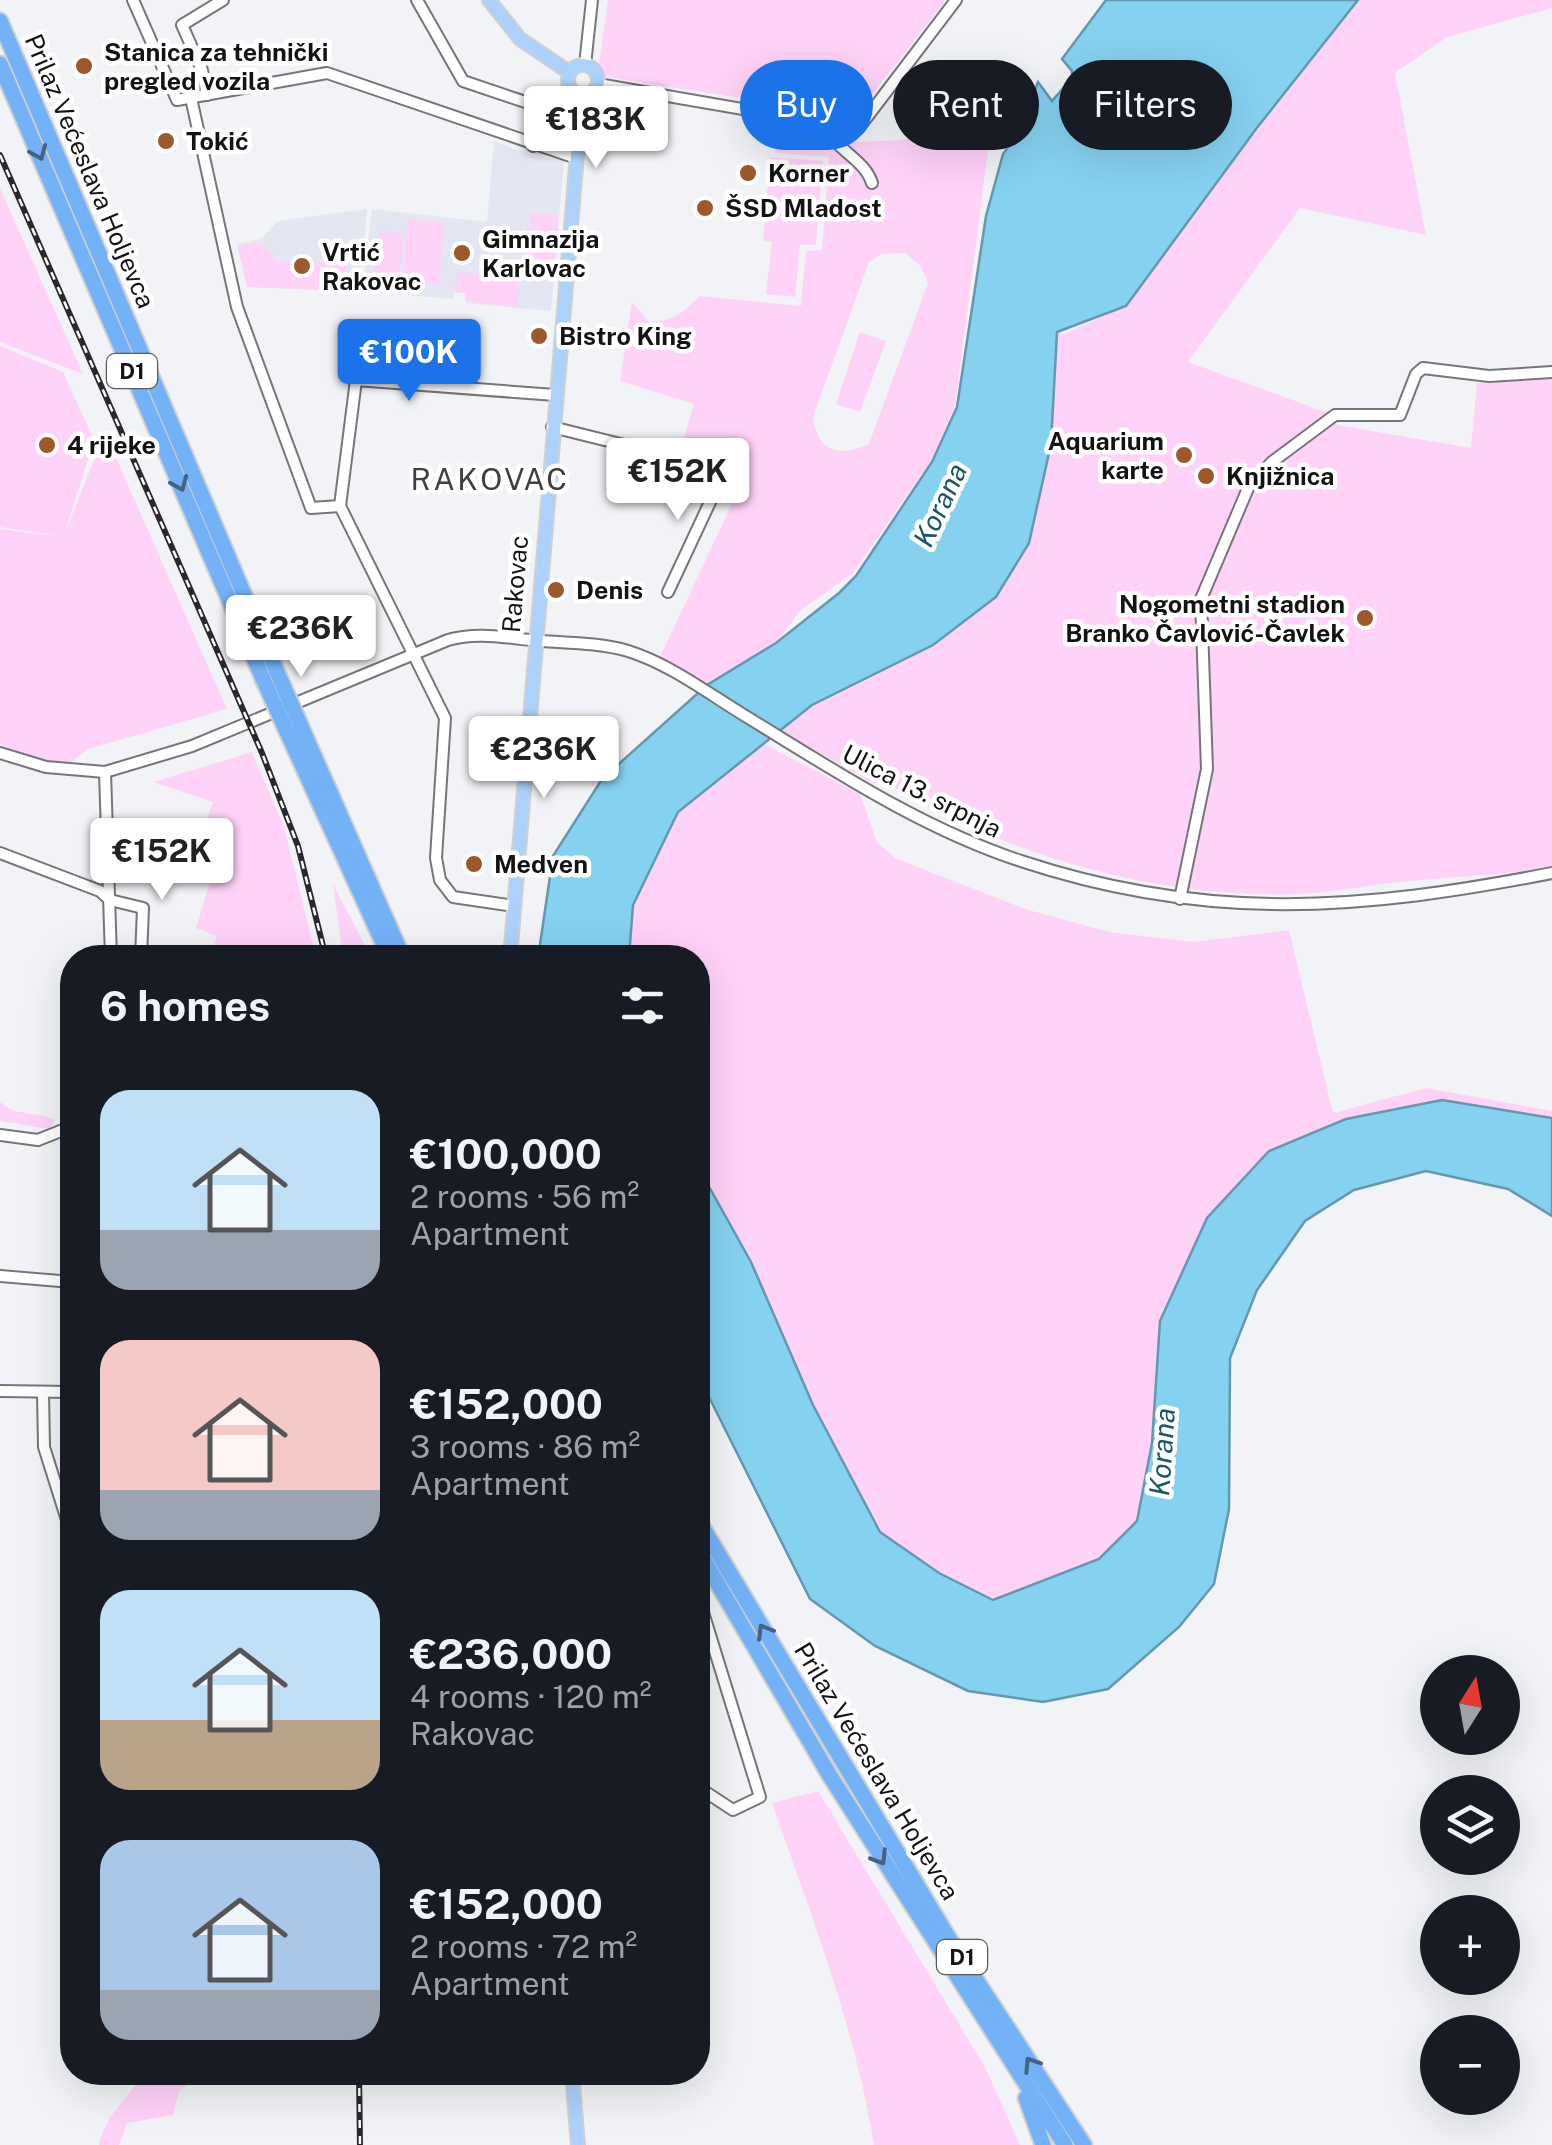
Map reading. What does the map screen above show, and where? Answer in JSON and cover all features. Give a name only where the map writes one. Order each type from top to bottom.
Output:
[{"type":"highway","name":"Prilaz Većeslava Holjevca","points":[[0,21],[270,676]]},
{"type":"highway","name":"Prilaz Većeslava Holjevca","points":[[0,64],[270,676]]},
{"type":"highway","name":"D1","points":[[270,676],[384,945]]},
{"type":"highway","name":"D1","points":[[270,676],[398,945]]},
{"type":"highway","name":"Prilaz Većeslava Holjevca","points":[[710,1542],[823,1748]]},
{"type":"highway","name":"Prilaz Većeslava Holjevca","points":[[710,1569],[837,1771],[1015,2072],[1065,2145]]},
{"type":"highway","name":"Prilaz Većeslava Holjevca","points":[[837,1771],[1084,2145]]},
{"type":"highway","points":[[1015,2072],[1042,2145]]},
{"type":"main road","points":[[489,0],[520,39],[569,72]]},
{"type":"main road","points":[[585,64],[595,70],[598,84],[592,92],[582,95],[570,87],[569,72],[585,64]]},
{"type":"main road","name":"Rakovac","points":[[511,945],[582,95]]},
{"type":"main road","points":[[573,2085],[578,2145]]},
{"type":"street","points":[[133,0],[177,100],[327,73],[576,158]]},
{"type":"street","points":[[207,95],[202,70],[182,25],[223,0]]},
{"type":"street","points":[[417,0],[463,81],[537,106],[543,114],[532,146]]},
{"type":"street","points":[[585,64],[592,0]]},
{"type":"street","points":[[873,109],[956,0]]},
{"type":"street","points":[[598,84],[740,110]]},
{"type":"street","points":[[191,98],[237,307],[311,508],[340,506]]},
{"type":"street","points":[[843,150],[865,169],[872,183]]},
{"type":"street","points":[[1180,899],[1206,768],[1200,599],[1249,486],[1272,462],[1334,415],[1400,415],[1416,374],[1423,368],[1489,376],[1552,372]]},
{"type":"street","points":[[514,906],[452,897],[440,880],[436,858],[446,718],[340,506],[356,380],[554,395]]},
{"type":"street","points":[[552,427],[725,470],[668,592]]},
{"type":"street","name":"Ulica 13. srpnja","points":[[105,772],[192,746],[466,635],[624,650],[663,666],[862,787],[975,844],[1019,861],[1124,890],[1262,906],[1360,904],[1552,873]]},
{"type":"street","points":[[0,753],[46,767],[105,772],[111,945]]},
{"type":"street","points":[[0,853],[100,890],[110,900],[143,908],[142,945]]},
{"type":"street","points":[[0,1135],[21,1141],[60,1132]]},
{"type":"street","points":[[0,1276],[60,1281]]},
{"type":"street","points":[[0,1391],[60,1392]]},
{"type":"street","points":[[43,1392],[44,1447],[60,1498]]},
{"type":"street","points":[[710,1633],[760,1797],[733,1810],[710,1795]]},
{"type":"shaded area","points":[[608,0],[946,0],[899,60],[893,60],[893,68],[873,93],[873,60],[740,60],[740,98],[607,77],[599,65]]},
{"type":"shaded area","points":[[1358,0],[1552,0],[1552,8],[1447,37],[1395,73],[1426,235],[1300,208],[1188,362],[1328,413],[1337,425],[1471,448],[1477,383],[1552,378],[1552,867],[1303,894],[1248,894],[1138,880],[1030,851],[978,830],[881,780],[874,784],[780,730],[812,705],[996,597],[1029,543],[1051,444],[1057,332],[1064,334],[1126,306],[1256,129]]},
{"type":"shaded area","points":[[893,140],[893,150],[988,150],[955,406],[931,461],[853,573],[801,610],[776,643],[707,685],[660,657],[749,468],[680,451],[694,404],[620,381],[632,302],[648,321],[677,315],[700,296],[801,306],[806,251],[822,250],[829,157],[775,153],[775,150],[873,150],[873,141]],"holes":[[[905,253],[920,265],[928,283],[869,444],[839,451],[825,445],[813,417],[869,262],[882,254]]]},
{"type":"shaded area","name":"Gimnazija Karlovac","points":[[494,141],[533,156],[564,160],[551,311],[467,303],[467,293],[454,292],[453,299],[362,291],[372,209],[487,222]]},
{"type":"shaded area","points":[[770,157],[823,161],[818,219],[771,216],[818,221],[816,245],[800,245],[795,297],[766,294],[772,242],[763,241]]},
{"type":"shaded area","points":[[0,188],[83,374],[0,342]]},
{"type":"shaded area","name":"Vrtić Rakovac","points":[[367,209],[360,291],[247,287],[237,244],[261,239],[278,221]]},
{"type":"shaded area","points":[[531,213],[559,215],[554,268],[526,265]]},
{"type":"shaded area","points":[[409,218],[445,223],[438,285],[402,281]]},
{"type":"shaded area","points":[[380,231],[405,234],[399,279],[374,276]]},
{"type":"shaded area","points":[[260,242],[278,261],[348,264],[346,291],[247,287],[238,247]]},
{"type":"shaded area","points":[[458,272],[520,279],[517,307],[465,301],[465,293],[455,292]]},
{"type":"shaded area","points":[[860,332],[886,341],[860,412],[836,404]]},
{"type":"shaded area","points":[[0,346],[63,372],[94,440],[65,533],[105,433],[227,709],[88,749],[63,769],[0,744],[0,529],[65,537],[0,527]]},
{"type":"shaded area","points":[[762,743],[860,794],[877,842],[895,858],[1025,909],[1109,932],[1193,942],[1289,930],[1333,1113],[1426,1088],[1552,1111],[1552,1118],[1538,1114],[1346,1119],[1152,1443],[1137,1521],[1099,1559],[993,1600],[939,1573],[880,1532],[813,1405],[751,1262],[710,1189],[710,945],[630,945],[633,905],[678,812]]},
{"type":"shaded area","points":[[252,752],[284,827],[313,945],[214,945],[217,936],[196,928],[217,859],[196,849],[213,802],[153,782]]},
{"type":"shaded area","points":[[333,884],[365,945],[341,945]]},
{"type":"shaded area","points":[[0,1102],[13,1110],[54,1120],[50,1129],[0,1121]]},
{"type":"shaded area","points":[[818,1791],[985,2067],[1020,2145],[874,2145],[844,2014],[772,1803]]},
{"type":"shaded area","points":[[135,2085],[188,2085],[179,2091],[173,2115],[127,2123],[119,2145],[99,2145],[112,2115]]},
{"type":"water","name":"Korana","points":[[1106,0],[1358,0],[1256,129],[1126,306],[1057,332],[1051,444],[1029,543],[996,597],[933,645],[812,705],[678,812],[633,905],[630,945],[540,945],[553,856],[602,779],[707,685],[776,643],[839,593],[856,576],[932,462],[957,407],[986,216],[1003,154],[1006,150],[1039,150],[1039,83],[1052,101],[1059,93],[1059,150],[1232,150],[1232,60],[1063,60]]},
{"type":"water","name":"Korana","points":[[1442,1100],[1552,1118],[1552,1216],[1508,1189],[1426,1171],[1354,1190],[1305,1221],[1257,1290],[1230,1358],[1229,1509],[1214,1584],[1179,1627],[1108,1689],[1043,1702],[968,1691],[875,1646],[810,1599],[710,1399],[710,1189],[751,1262],[813,1405],[880,1532],[939,1573],[993,1600],[1099,1559],[1137,1521],[1152,1443],[1160,1321],[1207,1218],[1269,1151],[1346,1119]]},
{"type":"railway","points":[[0,155],[262,753],[298,846],[323,945]]},
{"type":"railway","points":[[359,2085],[360,2145]]},
{"type":"place","name":"Stanica za tehnički pregled vozila","points":[[84,66]]},
{"type":"place","name":"Tokić","points":[[166,141]]},
{"type":"place","name":"Korner","points":[[748,173]]},
{"type":"place","name":"ŠSD Mladost","points":[[705,208]]},
{"type":"place","name":"Gimnazija Karlovac","points":[[462,253]]},
{"type":"place","name":"Vrtić Rakovac","points":[[302,266]]},
{"type":"place","name":"Bistro King","points":[[539,336]]},
{"type":"place","name":"4 rijeke","points":[[47,445]]},
{"type":"place","name":"Aquarium karte","points":[[1184,455]]},
{"type":"place","name":"Knjižnica","points":[[1206,476]]},
{"type":"place","name":"Denis","points":[[556,590]]},
{"type":"place","name":"Nogometni stadion Branko Čavlović-Čavlek","points":[[1365,618]]},
{"type":"place","name":"Medven","points":[[474,864]]},
{"type":"district","name":"RAKOVAC","points":[[490,480]]}]
